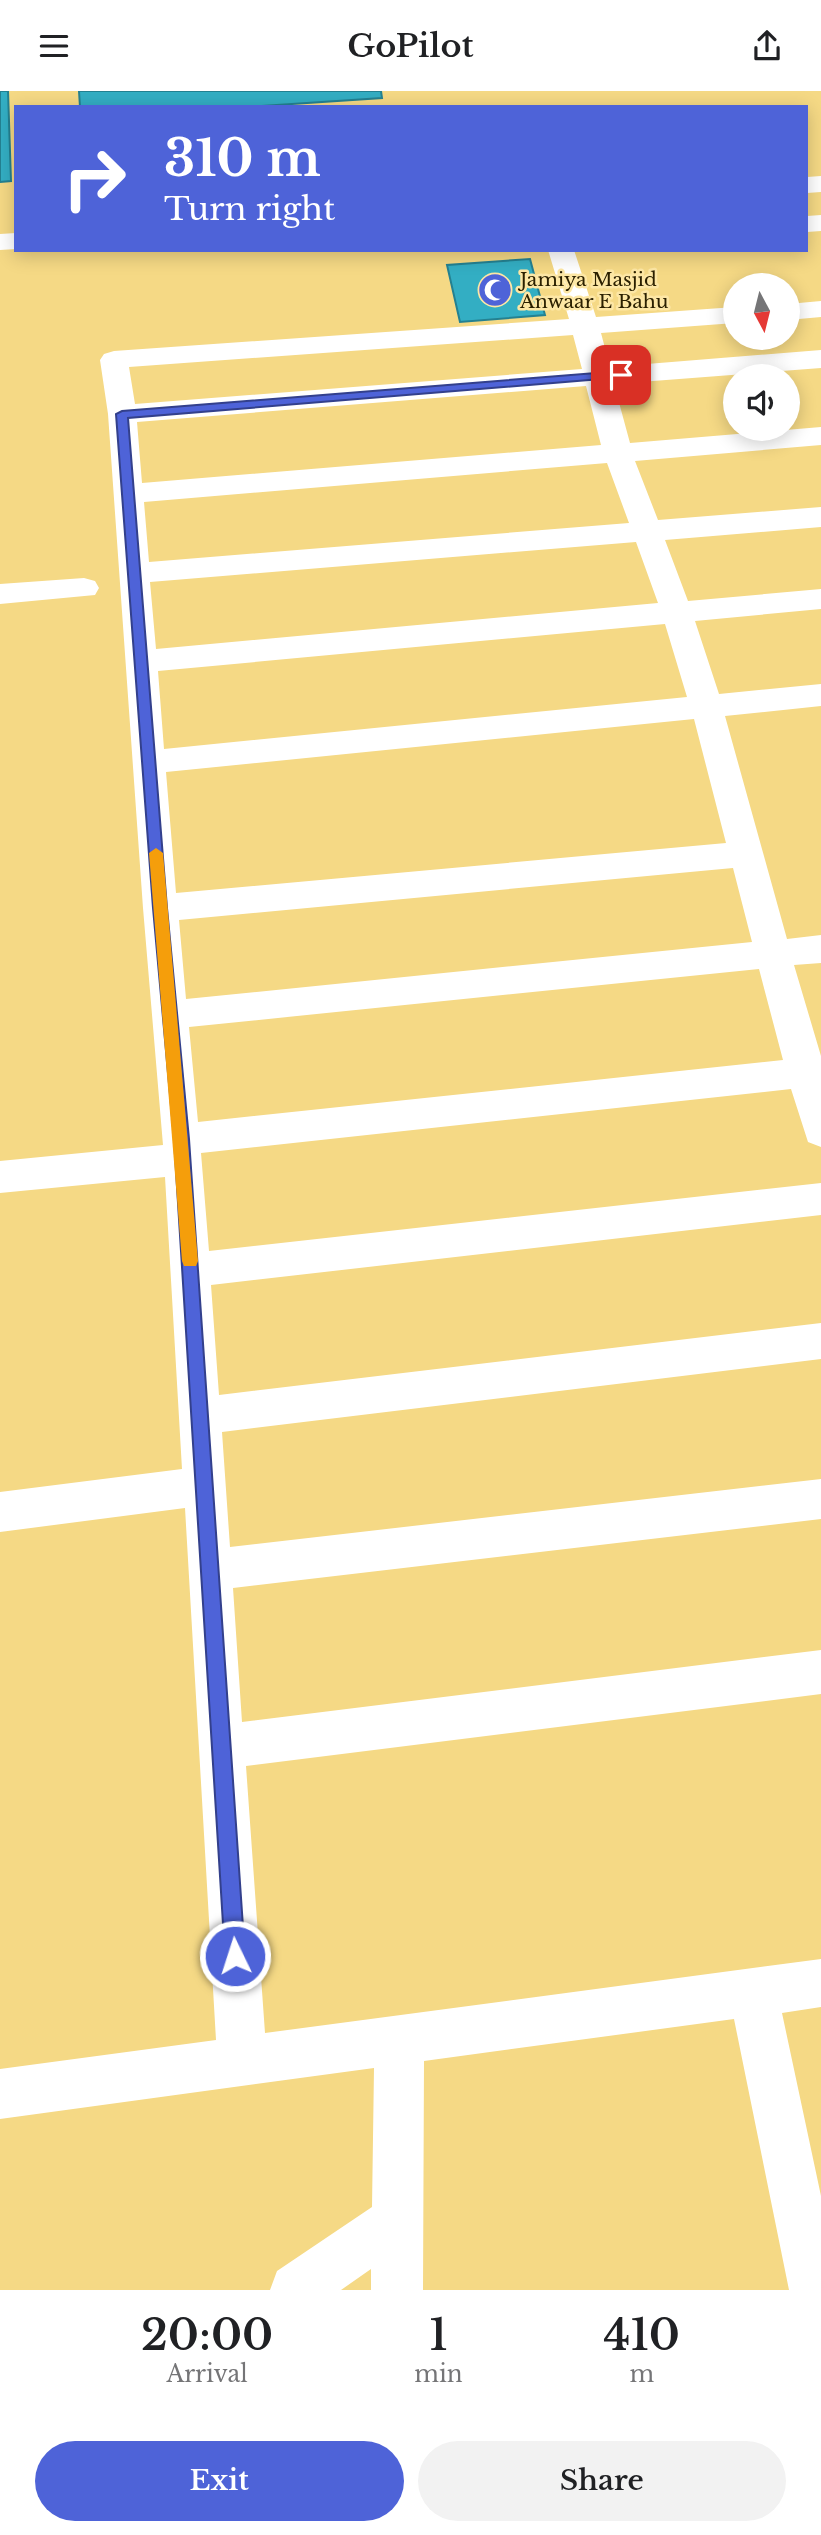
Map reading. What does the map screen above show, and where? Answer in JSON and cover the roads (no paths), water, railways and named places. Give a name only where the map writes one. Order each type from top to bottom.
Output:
[{"type":"street","points":[[562,252],[585,326],[618,454],[677,612],[706,705],[775,954],[813,1072],[821,1131]]},
{"type":"street","points":[[800,311],[821,309]]},
{"type":"street","points":[[242,2060],[182,1149],[160,908],[122,414],[114,360],[723,317]]},
{"type":"street","points":[[122,414],[821,359]]},
{"type":"street","points":[[128,494],[821,436]]},
{"type":"street","points":[[135,572],[821,517]]},
{"type":"street","points":[[0,594],[84,588]]},
{"type":"street","points":[[142,661],[821,599]]},
{"type":"street","points":[[150,762],[821,695]]},
{"type":"street","points":[[160,908],[746,854]]},
{"type":"street","points":[[171,1015],[821,949]]},
{"type":"street","points":[[0,1177],[182,1149],[813,1072]]},
{"type":"street","points":[[190,1270],[821,1199]]},
{"type":"street","points":[[200,1416],[821,1341]]},
{"type":"street","points":[[0,1512],[205,1486]]},
{"type":"street","points":[[210,1570],[821,1499]]},
{"type":"street","points":[[221,1747],[821,1672]]},
{"type":"street","points":[[0,2094],[821,1983]]},
{"type":"street","points":[[753,1992],[814,2264]]},
{"type":"street","points":[[397,2290],[399,2039]]},
{"type":"street","points":[[296,2290],[399,2219]]},
{"type":"place","name":"Jamiya Masjid Anwaar E Bahu","points":[[495,290]]}]
